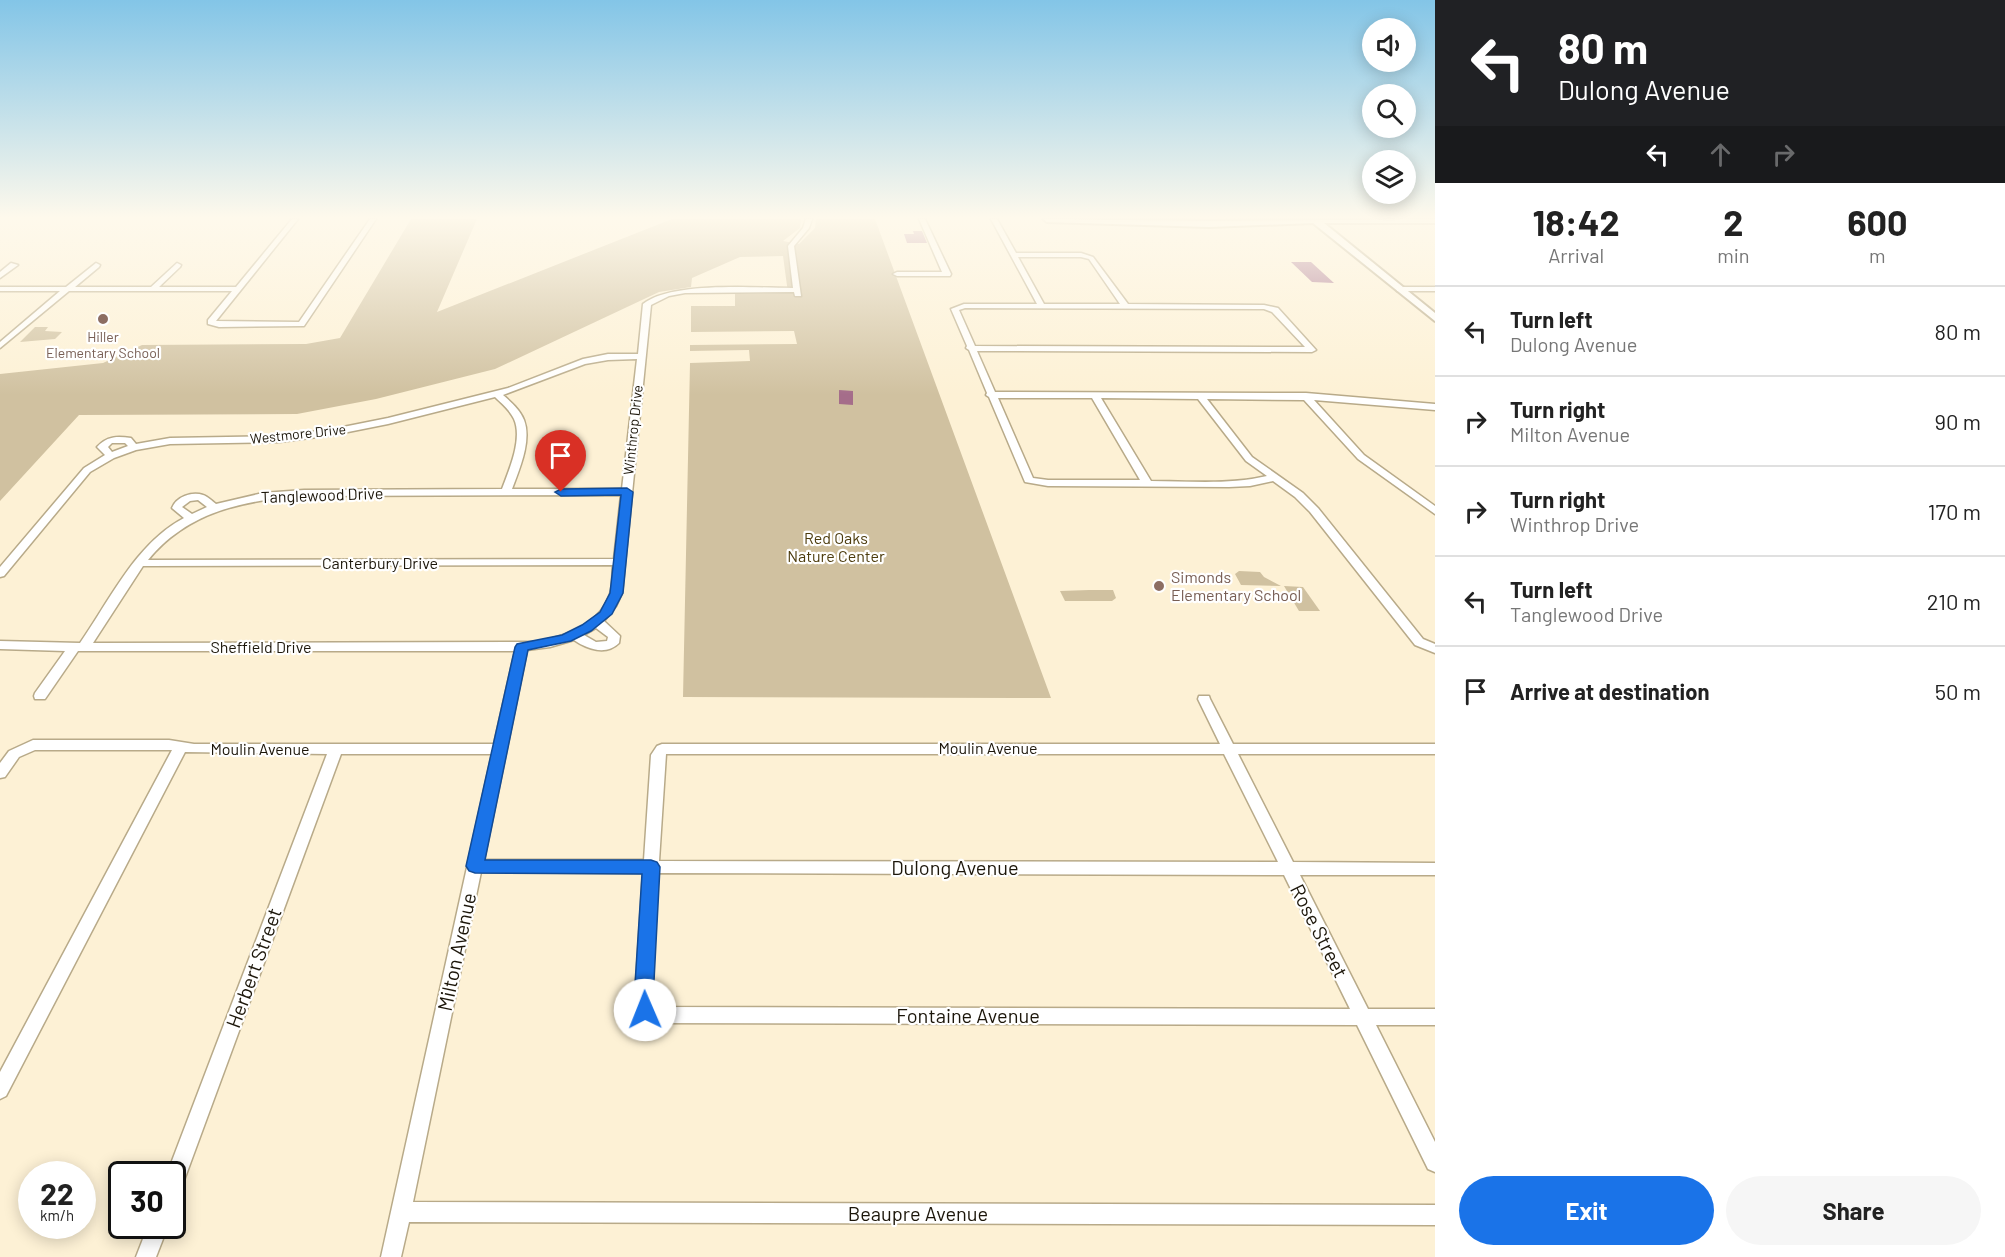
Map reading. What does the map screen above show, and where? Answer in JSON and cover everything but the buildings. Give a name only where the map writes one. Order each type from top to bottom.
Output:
[{"type":"main road","points":[[1386,278],[1435,318]]},
{"type":"street","points":[[0,346],[81,278]]},
{"type":"street","points":[[153,289],[164,278]]},
{"type":"street","points":[[246,278],[211,320],[213,324],[302,324],[333,278]]},
{"type":"street","name":"Winthrop Drive","points":[[522,647],[542,645],[575,635],[597,622],[614,600],[647,304],[667,294],[693,291],[798,292],[796,278]]},
{"type":"street","points":[[1026,278],[1042,307]]},
{"type":"street","points":[[1104,278],[1126,307]]},
{"type":"street","points":[[0,289],[237,289]]},
{"type":"street","points":[[1400,289],[1435,289]]},
{"type":"street","points":[[970,348],[1312,350],[1275,310],[1270,308],[1126,307],[958,307],[955,309],[970,348],[990,395],[1029,480],[1037,483],[1240,484],[1274,478]]},
{"type":"street","name":"Westmore Drive","points":[[0,574],[82,476],[94,465],[134,447],[170,441],[268,440],[326,433],[388,421],[497,394],[528,385],[583,362],[608,357],[640,356]]},
{"type":"street","points":[[497,394],[515,412],[522,426],[506,493]]},
{"type":"street","points":[[990,395],[1306,396],[1375,401],[1435,400]]},
{"type":"street","points":[[1095,396],[1147,483]]},
{"type":"street","points":[[1200,396],[1249,459],[1314,510],[1416,638],[1431,648]]},
{"type":"street","points":[[1306,396],[1361,457],[1435,512]]},
{"type":"street","points":[[1375,401],[1401,406],[1435,407]]},
{"type":"street","points":[[111,456],[102,447],[110,440],[128,440],[134,447]]},
{"type":"street","name":"Tanglewood Drive","points":[[40,696],[163,537],[191,518],[215,508],[251,498],[287,493],[627,492]]},
{"type":"street","points":[[191,518],[177,508],[177,504],[184,499],[200,497],[215,508]]},
{"type":"street","name":"Canterbury Drive","points":[[141,563],[619,562]]},
{"type":"street","points":[[575,635],[591,647],[602,648],[613,643],[614,636],[597,622]]},
{"type":"street","name":"Sheffield Drive","points":[[0,645],[22,647],[522,647]]},
{"type":"street","name":"Milton Avenue","points":[[391,1257],[522,647]]},
{"type":"street","name":"Rose Street","points":[[1204,699],[1435,1162]]},
{"type":"street","name":"Moulin Avenue","points":[[0,773],[14,754],[21,749],[39,745],[500,749]]},
{"type":"street","points":[[0,1090],[181,747]]},
{"type":"street","name":"Moulin Avenue","points":[[651,867],[658,755],[662,749],[666,748],[1435,749]]},
{"type":"street","name":"Herbert Street","points":[[182,1161],[336,749]]},
{"type":"street","name":"Dulong Avenue","points":[[475,866],[1435,869]]},
{"type":"street","name":"Fontaine Avenue","points":[[651,867],[643,1000],[645,1010],[651,1015],[1435,1017]]},
{"type":"street","name":"Beaupre Avenue","points":[[401,1212],[1435,1215]]},
{"type":"street","points":[[146,1257],[153,1239]]},
{"type":"green space","name":"Red Oaks Nature Center","points":[[376,278],[452,278],[437,312],[524,278],[693,278],[691,287],[659,292],[495,369],[376,399],[297,414],[79,415],[0,501],[0,374],[103,363],[142,345],[306,344],[340,338]]},
{"type":"green space","name":"Red Oaks Nature Center","points":[[786,278],[897,278],[1051,698],[683,697],[690,363],[750,361],[749,350],[690,351],[690,345],[797,344],[794,331],[691,332],[691,306],[735,306],[735,294],[788,293]]},
{"type":"green space","points":[[35,327],[48,327],[45,331],[62,332],[55,339],[20,342]]},
{"type":"green space","points":[[1239,571],[1260,572],[1264,577],[1281,586],[1241,585],[1235,574]]},
{"type":"green space","points":[[1284,586],[1303,587],[1320,611],[1299,611]]},
{"type":"green space","points":[[1113,590],[1116,598],[1112,601],[1065,601],[1060,591]]},
{"type":"place","name":"Hiller Elementary School","points":[[103,319]]},
{"type":"place","name":"Simonds Elementary School","points":[[1159,586]]},
{"type":"route","points":[[561,492],[627,492],[616,593],[605,614],[597,622],[575,635],[542,645],[522,647],[475,866],[651,867],[643,1000],[645,1010]]}]
